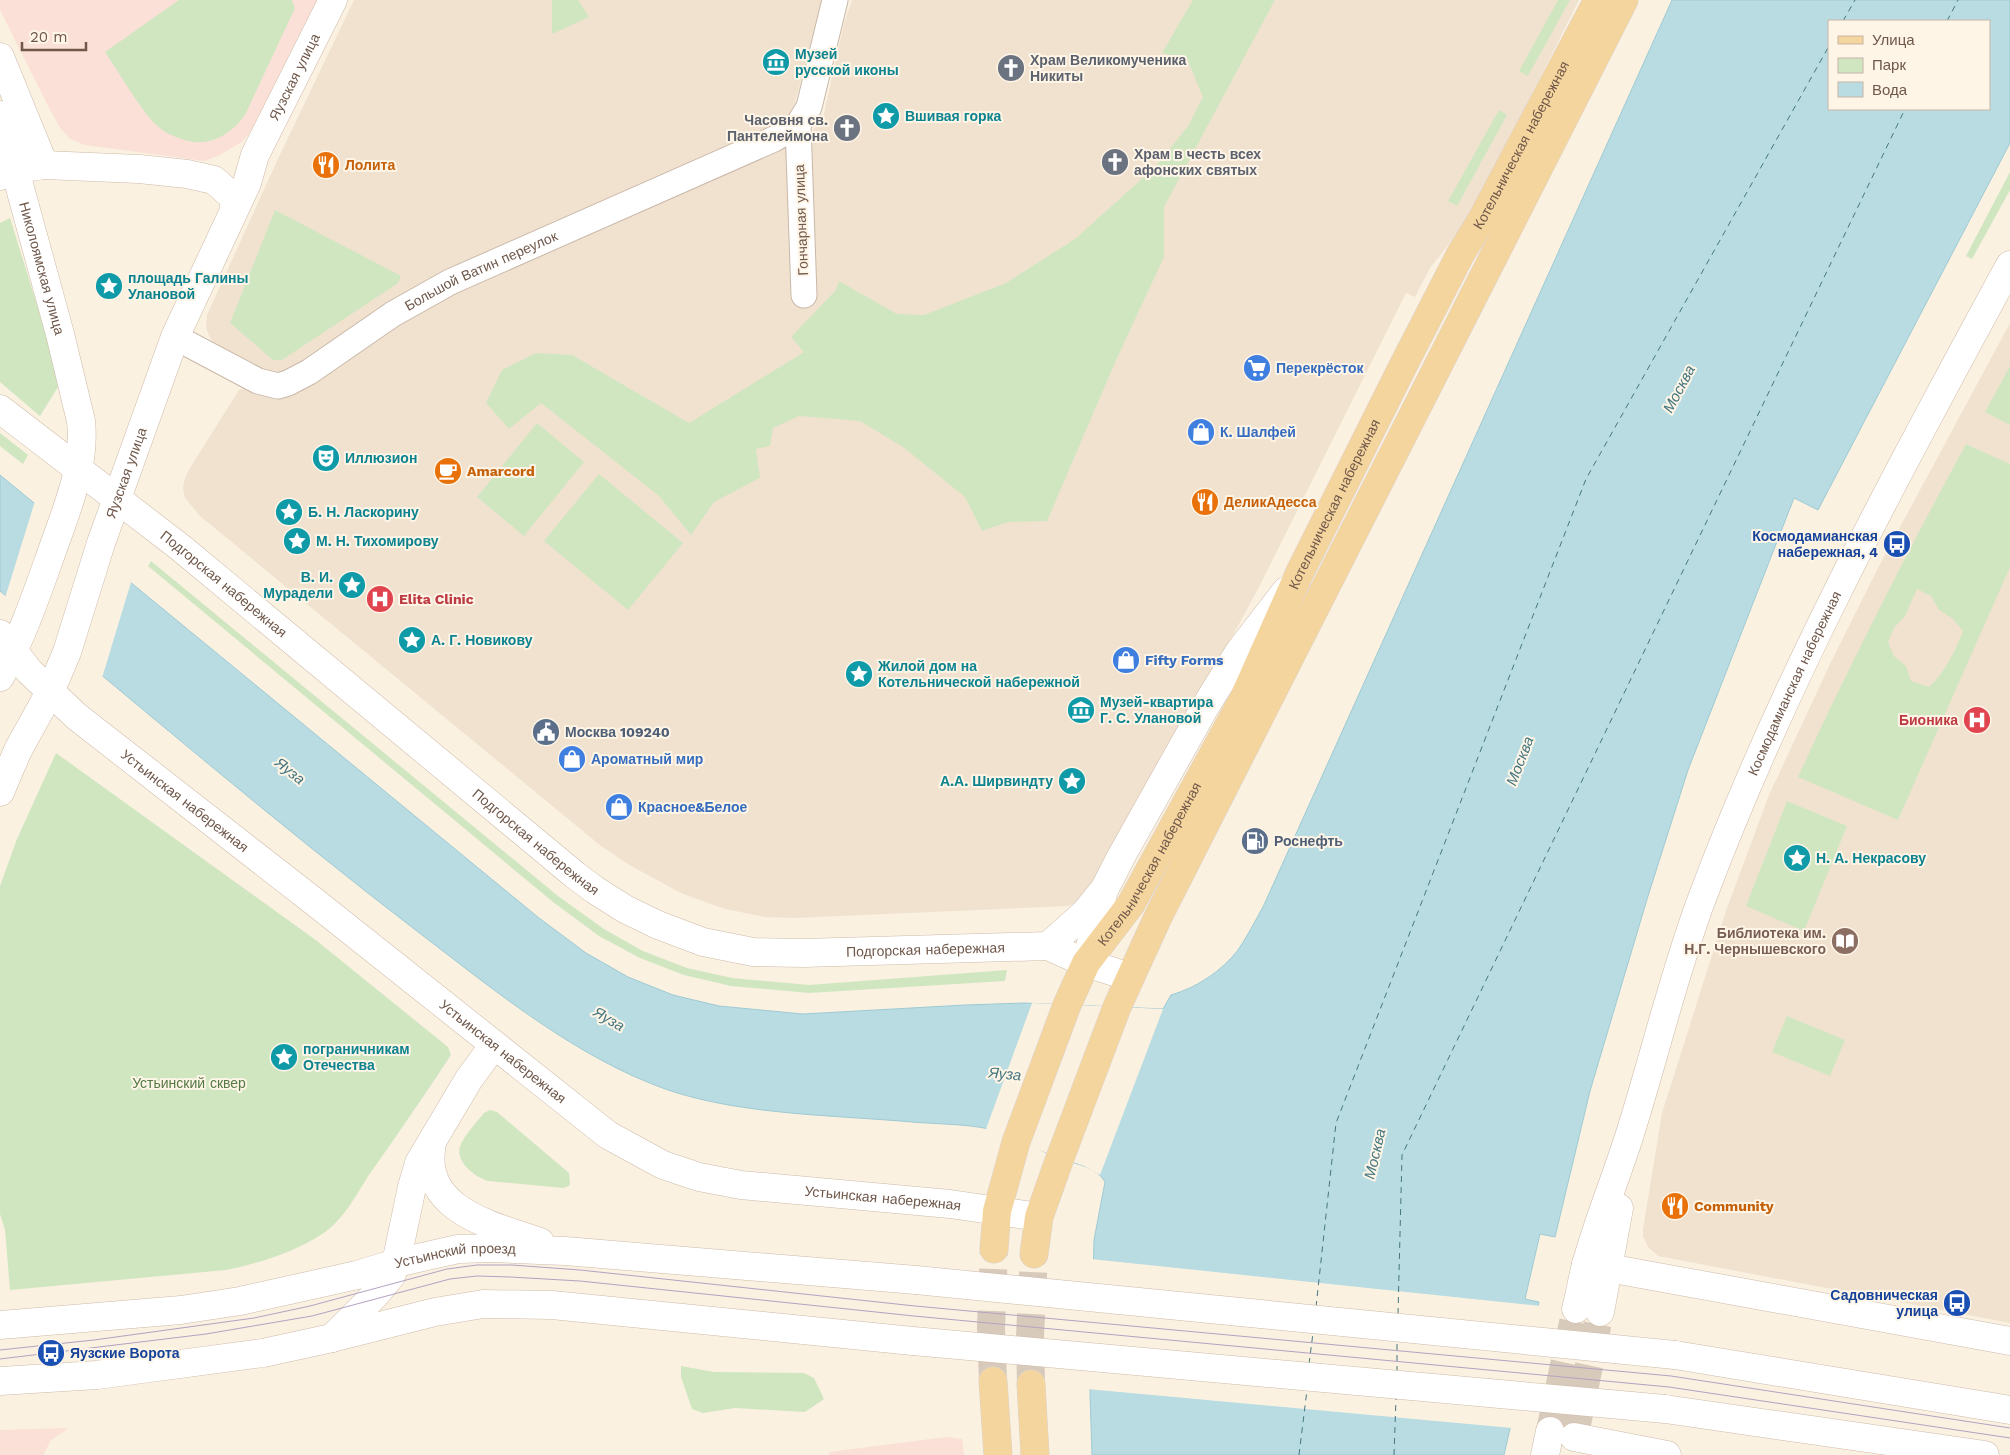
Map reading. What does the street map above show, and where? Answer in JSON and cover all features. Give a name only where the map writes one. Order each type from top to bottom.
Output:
[{"type":"main road","name":"Яузская улица","points":[[0,792],[18,750],[50,692],[67,652],[101,543],[175,337],[247,183],[255,155],[333,0]]},
{"type":"main road","name":"Котельническая набережная","points":[[994,1249],[996,1211],[1016,1142],[1067,1004],[1086,963],[1131,904],[1238,709],[1300,572],[1460,255],[1482,219],[1598,0]]},
{"type":"main road","name":"Котельническая набережная","points":[[1034,1254],[1039,1217],[1117,1007],[1130,977],[1163,908],[1624,0]]},
{"type":"main road","points":[[0,57],[44,165]]},
{"type":"main road","name":"Николоямская улица","points":[[0,115],[7,173],[60,334],[81,421],[83,446],[78,470]]},
{"type":"main road","name":"Яузская улица","points":[[214,180],[233,176],[255,155]]},
{"type":"main road","points":[[7,173],[44,165],[139,168],[187,174],[214,180],[232,196],[235,207]]},
{"type":"main road","name":"Космодамианская набережная","points":[[1588,1311],[1663,1016],[1700,902],[1755,767],[1812,639],[1932,407],[2010,265]]},
{"type":"main road","name":"Подгорская набережная","points":[[0,409],[117,498],[278,628],[575,875],[618,904],[658,925],[703,942],[753,952],[803,953],[1048,946],[1086,963],[1130,977]]},
{"type":"main road","points":[[0,677],[7,643],[28,620],[65,515],[78,470]]},
{"type":"main road","points":[[1048,946],[1084,913],[1104,890],[1205,707],[1240,652],[1300,572]]},
{"type":"main road","name":"Устьинская набережная","points":[[7,643],[50,692],[117,750],[308,897],[608,1135],[663,1165],[699,1177],[741,1185],[950,1204],[1039,1217]]},
{"type":"main road","points":[[1086,963],[1104,890]]},
{"type":"main road","points":[[332,1338],[382,1287],[390,1276],[396,1263],[419,1163],[469,1079],[494,1045]]},
{"type":"main road","points":[[433,1137],[430,1166],[436,1183],[447,1200],[469,1215],[565,1251]]},
{"type":"main road","name":"Устьинский проезд","points":[[4,1323],[181,1310],[240,1301],[357,1275],[396,1263],[458,1249],[492,1248],[565,1251],[916,1280],[1675,1354],[2010,1410]]},
{"type":"main road","points":[[1598,1266],[2010,1341]]},
{"type":"main road","points":[[0,1381],[97,1374],[263,1353],[457,1307],[508,1303],[552,1305],[913,1341],[1665,1409],[1985,1455]]},
{"type":"main road","points":[[992,1381],[998,1455]]},
{"type":"main road","points":[[1031,1384],[1035,1455]]},
{"type":"main road","points":[[1563,1443],[1668,1455]]},
{"type":"street","points":[[798,125],[809,107],[835,0]]},
{"type":"street","name":"Гончарная улица","points":[[798,125],[804,295]]},
{"type":"street","name":"Большой Ватин переулок","points":[[175,337],[258,381],[278,386],[288,384],[309,372],[393,314],[450,282],[766,143],[798,125]]},
{"type":"shaded area","points":[[0,0],[319,0],[257,123],[242,142],[220,155],[205,161],[85,145],[70,139],[60,128],[47,104],[0,10]]},
{"type":"shaded area","points":[[354,0],[822,0],[795,103],[791,112],[780,124],[291,371],[275,377],[215,345],[206,327],[207,315],[277,161]]},
{"type":"shaded area","points":[[852,0],[1579,0],[1471,216],[1430,268],[1415,297],[1406,293],[1261,583],[1195,706],[1102,869],[1078,903],[1067,906],[794,918],[765,917],[725,909],[683,894],[631,866],[601,846],[200,516],[185,498],[183,488],[190,468],[239,390],[247,387],[255,388],[426,301],[805,139],[823,118],[844,23]]},
{"type":"shaded area","points":[[2010,323],[2010,1323],[1658,1256],[1648,1247],[1643,1236],[1643,1229],[1662,1113],[1727,908],[1769,795],[1831,662],[1878,568]]},
{"type":"shaded area","points":[[69,1428],[51,1440],[43,1455],[0,1455],[0,1430]]},
{"type":"shaded area","points":[[946,1437],[962,1439],[964,1455],[829,1455],[829,1452]]},
{"type":"green space","points":[[179,0],[292,0],[295,8],[245,115],[239,123],[224,135],[208,141],[198,142],[179,138],[168,134],[156,125],[141,107],[105,52]]},
{"type":"green space","points":[[552,0],[578,0],[589,17],[552,34]]},
{"type":"green space","points":[[1193,0],[1275,0],[1164,207],[1164,257],[1117,358],[1047,521],[1008,522],[982,531],[965,497],[903,447],[860,421],[799,416],[773,428],[770,446],[756,449],[760,478],[714,502],[691,535],[659,496],[541,403],[509,429],[486,403],[502,370],[536,353],[572,355],[689,423],[804,352],[791,337],[836,290],[839,281],[897,314],[924,315],[1006,283],[1075,239],[1155,167],[1188,126],[1203,97],[1187,59],[1162,53]]},
{"type":"green space","points":[[1558,0],[1570,0],[1528,76],[1519,71]]},
{"type":"green space","points":[[1499,110],[1507,115],[1457,206],[1448,201]]},
{"type":"green space","points":[[2010,172],[2010,190],[1972,259],[1966,256]]},
{"type":"green space","points":[[275,210],[401,276],[398,283],[282,360],[273,360],[230,323]]},
{"type":"green space","points":[[10,218],[61,382],[40,416],[0,382],[0,223]]},
{"type":"green space","points":[[2010,366],[2010,425],[1985,412]]},
{"type":"green space","points":[[537,423],[584,462],[524,536],[477,497]]},
{"type":"green space","points":[[0,433],[28,455],[23,464],[0,446]]},
{"type":"green space","points":[[1966,444],[2010,464],[2010,567],[1898,820],[1798,777],[1858,651]],"holes":[[[1917,589],[1931,596],[1939,610],[1953,619],[1963,631],[1949,661],[1929,687],[1911,681],[1906,666],[1894,656],[1888,642],[1894,628],[1905,616]]]},
{"type":"green space","points":[[599,474],[683,543],[628,610],[544,541]]},
{"type":"green space","points":[[151,561],[558,896],[604,929],[643,951],[687,968],[732,978],[809,985],[1007,970],[1005,981],[809,993],[731,986],[684,975],[640,958],[599,936],[553,902],[148,566]]},
{"type":"green space","name":"Устьинский сквер","points":[[56,753],[317,941],[448,1047],[451,1055],[348,1207],[330,1229],[311,1241],[263,1261],[226,1270],[10,1290],[5,1230],[0,1214],[0,886],[17,839]]},
{"type":"green space","points":[[1787,801],[1847,826],[1804,931],[1746,906]]},
{"type":"green space","points":[[1787,1016],[1845,1040],[1830,1076],[1772,1052]]},
{"type":"green space","points":[[490,1110],[497,1112],[569,1173],[569,1186],[563,1188],[488,1181],[471,1172],[462,1162],[459,1150],[469,1132],[484,1113]]},
{"type":"green space","points":[[681,1366],[714,1372],[804,1373],[814,1378],[824,1399],[805,1412],[735,1408],[703,1413],[692,1409],[681,1377]]},
{"type":"water","points":[[1672,0],[2010,0],[2010,143],[1818,510],[1794,498],[1688,770],[1590,1091],[1555,1237],[1540,1234],[1525,1299],[1539,1302],[1504,1455],[1092,1455],[1090,1394],[1094,1240],[1105,1182],[1097,1173],[1092,1169],[1061,1159],[1007,1135],[980,1127],[788,1113],[726,1105],[696,1098],[634,1077],[570,1042],[509,1001],[368,893],[262,808],[0,591],[0,475],[539,918],[586,953],[628,977],[673,995],[719,1006],[803,1014],[1024,1003],[1163,1009],[1171,995],[1190,988],[1216,972],[1232,958],[1245,940],[1263,907]]},
{"type":"pier","points":[[35,501],[132,579],[102,678],[5,598]]},
{"type":"pier","points":[[1032,1003],[1163,1009],[1100,1175],[1084,1166],[1016,1142],[986,1129]]},
{"type":"pier","points":[[1091,1259],[1541,1306],[1512,1428],[1087,1389]]},
{"type":"ferry route","points":[[1844,20],[1855,0]]},
{"type":"ferry route","points":[[1948,20],[1958,0]]},
{"type":"ferry route","points":[[1316,1307],[1336,1123],[1586,479],[1828,48]]},
{"type":"ferry route","points":[[1398,1314],[1402,1155],[1905,110]]},
{"type":"ferry route","points":[[1309,1364],[1313,1333]]},
{"type":"ferry route","points":[[1397,1341],[1397,1372]]},
{"type":"ferry route","points":[[1299,1455],[1307,1390]]},
{"type":"ferry route","points":[[1394,1455],[1396,1398]]},
{"type":"tunnel","points":[[993,1381],[991,1328],[994,1249]]},
{"type":"tunnel","points":[[1031,1384],[1030,1336],[1034,1254]]},
{"type":"tunnel","points":[[1550,1431],[1576,1309]]},
{"type":"tunnel","points":[[1575,1434],[1600,1312]]},
{"type":"tram line","points":[[0,1350],[94,1340],[254,1318],[310,1306],[447,1269],[477,1265],[512,1265],[580,1270],[915,1306],[1671,1376],[2010,1428]]},
{"type":"tram line","points":[[0,1359],[206,1334],[312,1316],[450,1279],[477,1276],[510,1277],[580,1281],[914,1316],[1669,1387],[2010,1438]]},
{"type":"place","name":"Музей русской иконы","points":[[776,62]]},
{"type":"place","name":"Храм Великомученика Никиты","points":[[1011,68]]},
{"type":"place","name":"Вшивая горка","points":[[886,116]]},
{"type":"place","name":"Часовня св. Пантелеймона","points":[[847,128]]},
{"type":"place","name":"Храм в честь всех афонских святых","points":[[1115,162]]},
{"type":"place","name":"Лолита","points":[[326,165]]},
{"type":"place","name":"площадь Галины Улановой","points":[[109,286]]},
{"type":"place","name":"Перекрёсток","points":[[1257,368]]},
{"type":"place","name":"К. Шалфей","points":[[1201,432]]},
{"type":"place","name":"Иллюзион","points":[[326,458]]},
{"type":"place","name":"Amarcord","points":[[448,471]]},
{"type":"place","name":"ДеликАдесса","points":[[1205,502]]},
{"type":"place","name":"Б. Н. Ласкорину","points":[[289,512]]},
{"type":"place","name":"М. Н. Тихомирову","points":[[297,541]]},
{"type":"place","name":"Космодамианская набережная, 4","points":[[1897,544]]},
{"type":"place","name":"В. И. Мурадели","points":[[352,585]]},
{"type":"place","name":"Elita Clinic","points":[[380,599]]},
{"type":"place","name":"А. Г. Новикову","points":[[412,640]]},
{"type":"place","name":"Fifty Forms","points":[[1126,660]]},
{"type":"place","name":"Жилой дом на Котельнической набережной","points":[[859,674]]},
{"type":"place","name":"Музей-квартира Г. С. Улановой","points":[[1081,710]]},
{"type":"place","name":"Бионика","points":[[1977,720]]},
{"type":"place","name":"Москва 109240","points":[[546,732]]},
{"type":"place","name":"Ароматный мир","points":[[572,759]]},
{"type":"place","name":"А.А. Ширвиндту","points":[[1072,781]]},
{"type":"place","name":"Красное&Белое","points":[[619,807]]},
{"type":"place","name":"Роснефть","points":[[1255,841]]},
{"type":"place","name":"Н. А. Некрасову","points":[[1797,858]]},
{"type":"place","name":"Библиотека им. Н.Г. Чернышевского","points":[[1845,941]]},
{"type":"place","name":"пограничникам Отечества","points":[[284,1057]]},
{"type":"place","name":"Community","points":[[1675,1206]]},
{"type":"place","name":"Садовническая улица","points":[[1957,1303]]},
{"type":"place","name":"Яузские Ворота","points":[[51,1353]]},
{"type":"water label","name":"Москва","points":[[1679,389]]},
{"type":"water label","name":"Москва","points":[[1520,761]]},
{"type":"water label","name":"Яуза","points":[[290,771]]},
{"type":"water label","name":"Яуза","points":[[609,1019]]},
{"type":"water label","name":"Яуза","points":[[1005,1074]]},
{"type":"water label","name":"Москва","points":[[1375,1154]]}]
